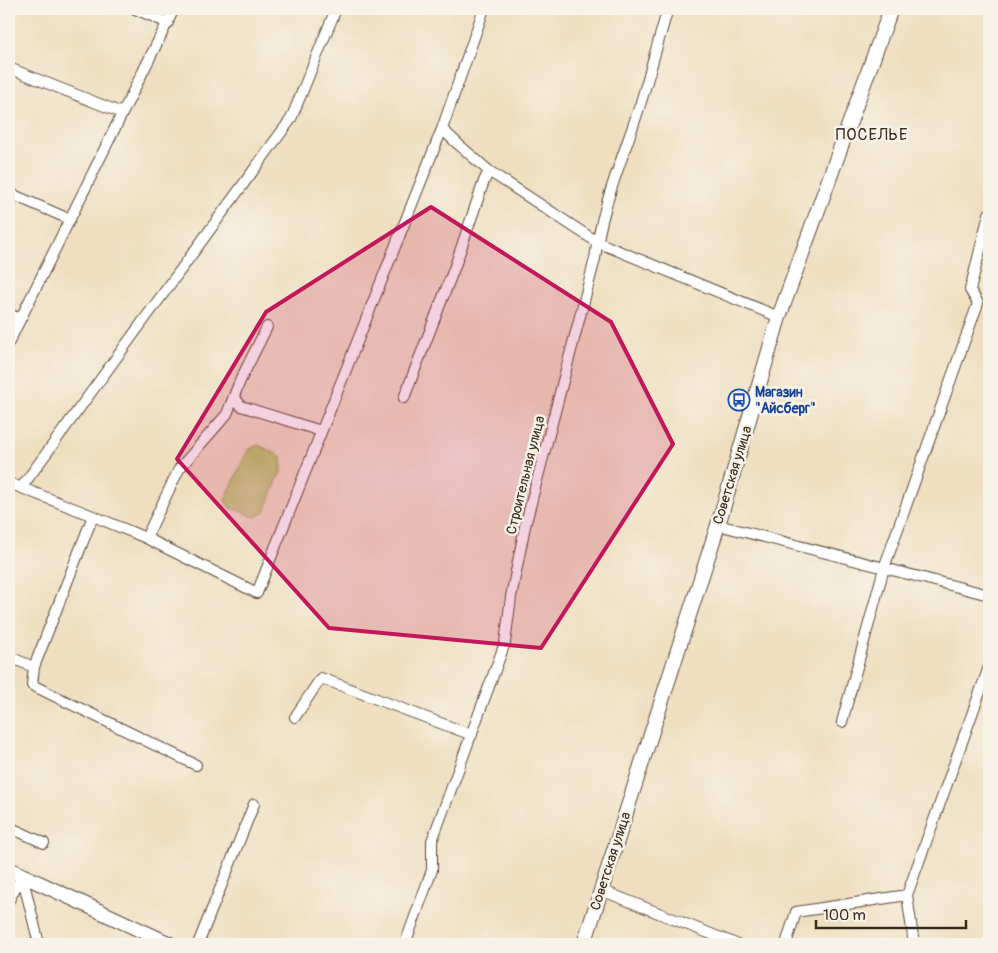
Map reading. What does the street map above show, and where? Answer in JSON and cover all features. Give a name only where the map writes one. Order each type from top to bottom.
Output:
[{"type":"main road","name":"Советская улица","points":[[584,944],[718,525],[779,317],[891,9]]},
{"type":"main road","points":[[9,870],[170,944]]},
{"type":"street","points":[[135,9],[168,23]]},
{"type":"street","points":[[9,342],[174,9]]},
{"type":"street","points":[[21,488],[291,119],[336,9]]},
{"type":"street","points":[[9,483],[146,538],[257,593],[442,129],[484,9]]},
{"type":"street","name":"Строительная улица","points":[[405,944],[432,870],[432,842],[506,643],[511,597],[525,526],[595,259],[597,242],[612,186],[640,104],[668,9]]},
{"type":"street","points":[[9,68],[122,113]]},
{"type":"street","points":[[442,129],[489,171],[597,242],[779,317]]},
{"type":"street","points":[[404,398],[455,266],[484,180],[489,171]]},
{"type":"street","points":[[9,193],[69,219]]},
{"type":"street","points":[[842,722],[884,568],[978,303],[970,290],[989,214]]},
{"type":"street","points":[[9,314],[20,319]]},
{"type":"street","points":[[146,538],[180,469],[227,414],[240,381],[267,327]]},
{"type":"street","points":[[234,396],[241,406],[321,431]]},
{"type":"street","points":[[93,516],[34,667],[32,684],[196,765]]},
{"type":"street","points":[[718,525],[989,595]]},
{"type":"street","points":[[9,657],[34,667]]},
{"type":"street","points":[[912,944],[913,937],[907,895],[989,667]]},
{"type":"street","points":[[295,717],[321,678],[472,735]]},
{"type":"street","points":[[198,944],[254,804]]},
{"type":"street","points":[[9,827],[44,844]]},
{"type":"street","points":[[9,900],[22,875]]},
{"type":"street","points":[[22,875],[38,944]]},
{"type":"street","points":[[602,890],[736,944]]},
{"type":"street","points":[[786,944],[796,912],[907,895]]},
{"type":"highlighted area","points":[[431,207],[611,322],[673,444],[541,648],[329,628],[177,459],[266,312]]},
{"type":"green space","points":[[258,445],[281,456],[282,469],[264,513],[255,517],[229,507],[225,500],[248,450]]},
{"type":"place","name":"Магазин \"Айсберг\"","points":[[739,400]]},
{"type":"district","name":"ПОСЕЛЬЕ","points":[[872,134]]}]
